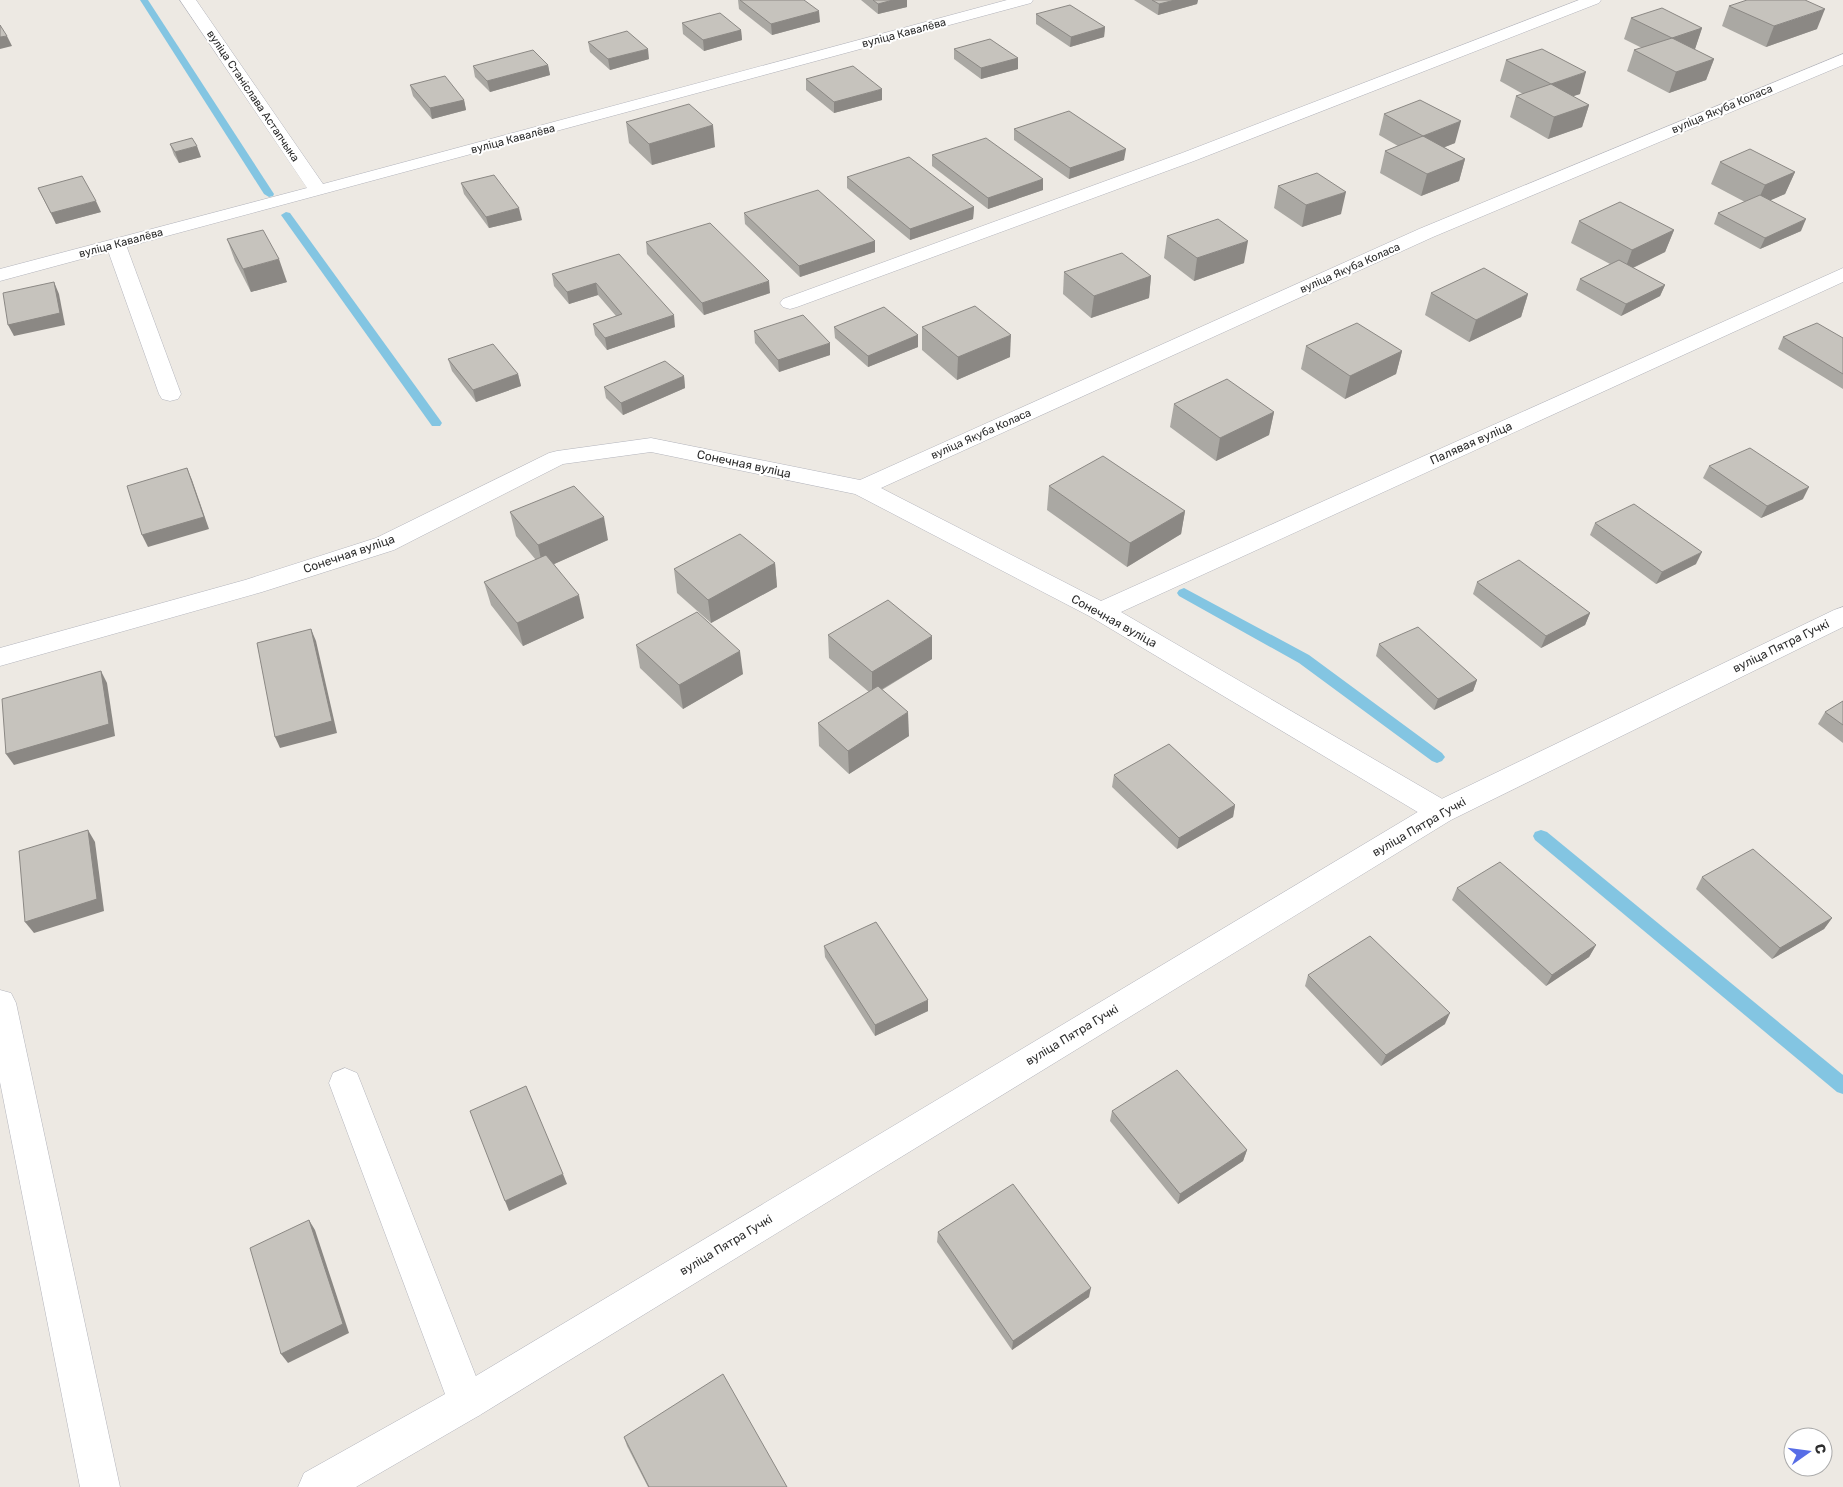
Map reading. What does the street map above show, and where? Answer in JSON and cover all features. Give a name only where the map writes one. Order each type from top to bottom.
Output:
[{"type":"street","name":"вуліца Станіслава Астапчыка","points":[[188,0],[318,191]]},
{"type":"street","name":"вуліца Кавалёва","points":[[0,275],[1025,0]]},
{"type":"street","points":[[790,303],[1188,157],[1593,0]]},
{"type":"street","name":"вуліца Якуба Коласа","points":[[862,488],[1426,233],[1843,59]]},
{"type":"street","points":[[116,245],[170,394]]},
{"type":"street","name":"Палявая вуліца","points":[[1100,612],[1843,274]]},
{"type":"street","name":"Сонечная вуліца","points":[[0,657],[253,586],[385,544],[556,458],[651,445],[862,488],[1100,612],[1441,812]]},
{"type":"street","name":"вуліца Пятра Гучкі","points":[[318,1487],[467,1402],[1441,812],[1843,616]]},
{"type":"street","points":[[0,1003],[100,1487]]},
{"type":"street","points":[[345,1083],[467,1402]]},
{"type":"building","points":[[740,0],[804,0],[819,11],[771,24]]},
{"type":"building","points":[[873,0],[893,0],[878,4]]},
{"type":"building","points":[[1152,0],[1175,0],[1159,4]]},
{"type":"building","points":[[1747,0],[1805,0],[1825,9],[1774,26],[1729,6]]},
{"type":"building","points":[[1070,5],[1105,27],[1071,37],[1036,14]]},
{"type":"building","points":[[1662,8],[1702,28],[1672,38],[1631,18]]},
{"type":"building","points":[[720,13],[741,30],[703,40],[682,23]]},
{"type":"building","points":[[0,25],[7,36],[0,37]]},
{"type":"building","points":[[627,31],[648,49],[608,59],[588,42]]},
{"type":"building","points":[[1672,38],[1714,59],[1676,72],[1634,50]]},
{"type":"building","points":[[990,39],[1018,58],[981,68],[954,49]]},
{"type":"building","points":[[1542,49],[1586,72],[1551,84],[1506,60]]},
{"type":"building","points":[[533,50],[548,65],[487,81],[473,66]]},
{"type":"building","points":[[853,66],[882,89],[834,102],[806,79]]},
{"type":"building","points":[[445,76],[464,100],[430,108],[410,85]]},
{"type":"building","points":[[1551,84],[1589,105],[1554,117],[1516,96]]},
{"type":"building","points":[[1420,100],[1461,121],[1423,136],[1384,114]]},
{"type":"building","points":[[689,104],[713,125],[649,144],[626,122]]},
{"type":"building","points":[[1069,111],[1126,149],[1070,168],[1014,129]]},
{"type":"building","points":[[1423,136],[1465,159],[1427,174],[1385,151]]},
{"type":"building","points":[[192,138],[197,146],[175,152],[170,144]]},
{"type":"building","points":[[986,138],[1043,179],[988,198],[932,155]]},
{"type":"building","points":[[1750,149],[1795,172],[1765,185],[1720,162]]},
{"type":"building","points":[[909,157],[974,207],[910,229],[847,177]]},
{"type":"building","points":[[1317,173],[1346,192],[1306,205],[1278,186]]},
{"type":"building","points":[[494,175],[519,208],[486,217],[461,183]]},
{"type":"building","points":[[82,176],[96,201],[51,213],[38,188]]},
{"type":"building","points":[[818,190],[875,241],[799,266],[744,213]]},
{"type":"building","points":[[1760,195],[1806,219],[1765,238],[1718,213]]},
{"type":"building","points":[[1620,202],[1674,230],[1632,250],[1579,221]]},
{"type":"building","points":[[1218,219],[1248,241],[1197,258],[1167,236]]},
{"type":"building","points":[[710,223],[769,281],[702,303],[646,242]]},
{"type":"building","points":[[263,230],[279,259],[243,269],[227,239]]},
{"type":"building","points":[[1122,253],[1151,276],[1094,296],[1064,272]]},
{"type":"building","points":[[619,254],[674,315],[605,338],[593,324],[622,314],[596,283],[567,292],[552,274]]},
{"type":"building","points":[[1619,260],[1665,285],[1626,304],[1580,279]]},
{"type":"building","points":[[1484,268],[1528,294],[1476,320],[1431,293]]},
{"type":"building","points":[[54,282],[60,313],[8,325],[3,293]]},
{"type":"building","points":[[975,306],[1011,335],[958,357],[922,327]]},
{"type":"building","points":[[884,307],[918,335],[868,356],[834,327]]},
{"type":"building","points":[[803,315],[830,343],[778,360],[754,331]]},
{"type":"building","points":[[1357,323],[1402,351],[1350,376],[1306,346]]},
{"type":"building","points":[[1817,323],[1843,338],[1843,374],[1783,337]]},
{"type":"building","points":[[493,344],[518,374],[473,390],[448,359]]},
{"type":"building","points":[[665,361],[684,376],[621,403],[604,387]]},
{"type":"building","points":[[1227,379],[1274,412],[1220,438],[1174,404]]},
{"type":"building","points":[[1750,448],[1809,487],[1767,506],[1709,466]]},
{"type":"building","points":[[1103,456],[1185,511],[1130,543],[1049,486]]},
{"type":"building","points":[[187,468],[204,517],[142,535],[127,486]]},
{"type":"building","points":[[574,486],[604,517],[538,545],[510,512]]},
{"type":"building","points":[[1634,504],[1702,552],[1662,572],[1595,523]]},
{"type":"building","points":[[740,534],[775,563],[708,600],[674,569]]},
{"type":"building","points":[[546,555],[579,595],[517,623],[484,582]]},
{"type":"building","points":[[1519,560],[1590,613],[1546,636],[1477,582]]},
{"type":"building","points":[[888,600],[932,636],[872,672],[828,635]]},
{"type":"building","points":[[697,612],[740,651],[679,685],[636,645]]},
{"type":"building","points":[[1418,627],[1477,680],[1438,699],[1379,644]]},
{"type":"building","points":[[311,629],[332,721],[275,737],[257,643]]},
{"type":"building","points":[[101,671],[109,724],[6,754],[2,699]]},
{"type":"building","points":[[878,686],[908,712],[848,751],[818,723]]},
{"type":"building","points":[[1843,701],[1843,725],[1825,712]]},
{"type":"building","points":[[1169,744],[1235,805],[1179,838],[1114,775]]},
{"type":"building","points":[[88,830],[97,899],[25,922],[19,851]]},
{"type":"building","points":[[1753,849],[1832,918],[1780,948],[1702,877]]},
{"type":"building","points":[[1500,862],[1596,945],[1552,975],[1457,888]]},
{"type":"building","points":[[876,922],[928,1000],[875,1025],[824,946]]},
{"type":"building","points":[[1370,936],[1450,1013],[1386,1055],[1308,975]]},
{"type":"building","points":[[1177,1070],[1247,1150],[1180,1194],[1112,1111]]},
{"type":"building","points":[[526,1086],[563,1174],[505,1201],[470,1111]]},
{"type":"building","points":[[1013,1184],[1091,1288],[1013,1341],[938,1232]]},
{"type":"building","points":[[309,1220],[343,1324],[281,1354],[250,1248]]},
{"type":"building","points":[[723,1374],[787,1487],[649,1487],[624,1437]]},
{"type":"waterway","points":[[144,0],[269,194]]},
{"type":"waterway","points":[[286,215],[436,423]]},
{"type":"waterway","points":[[1184,593],[1304,659],[1437,757]]},
{"type":"waterway","points":[[1541,836],[1843,1086]]}]
